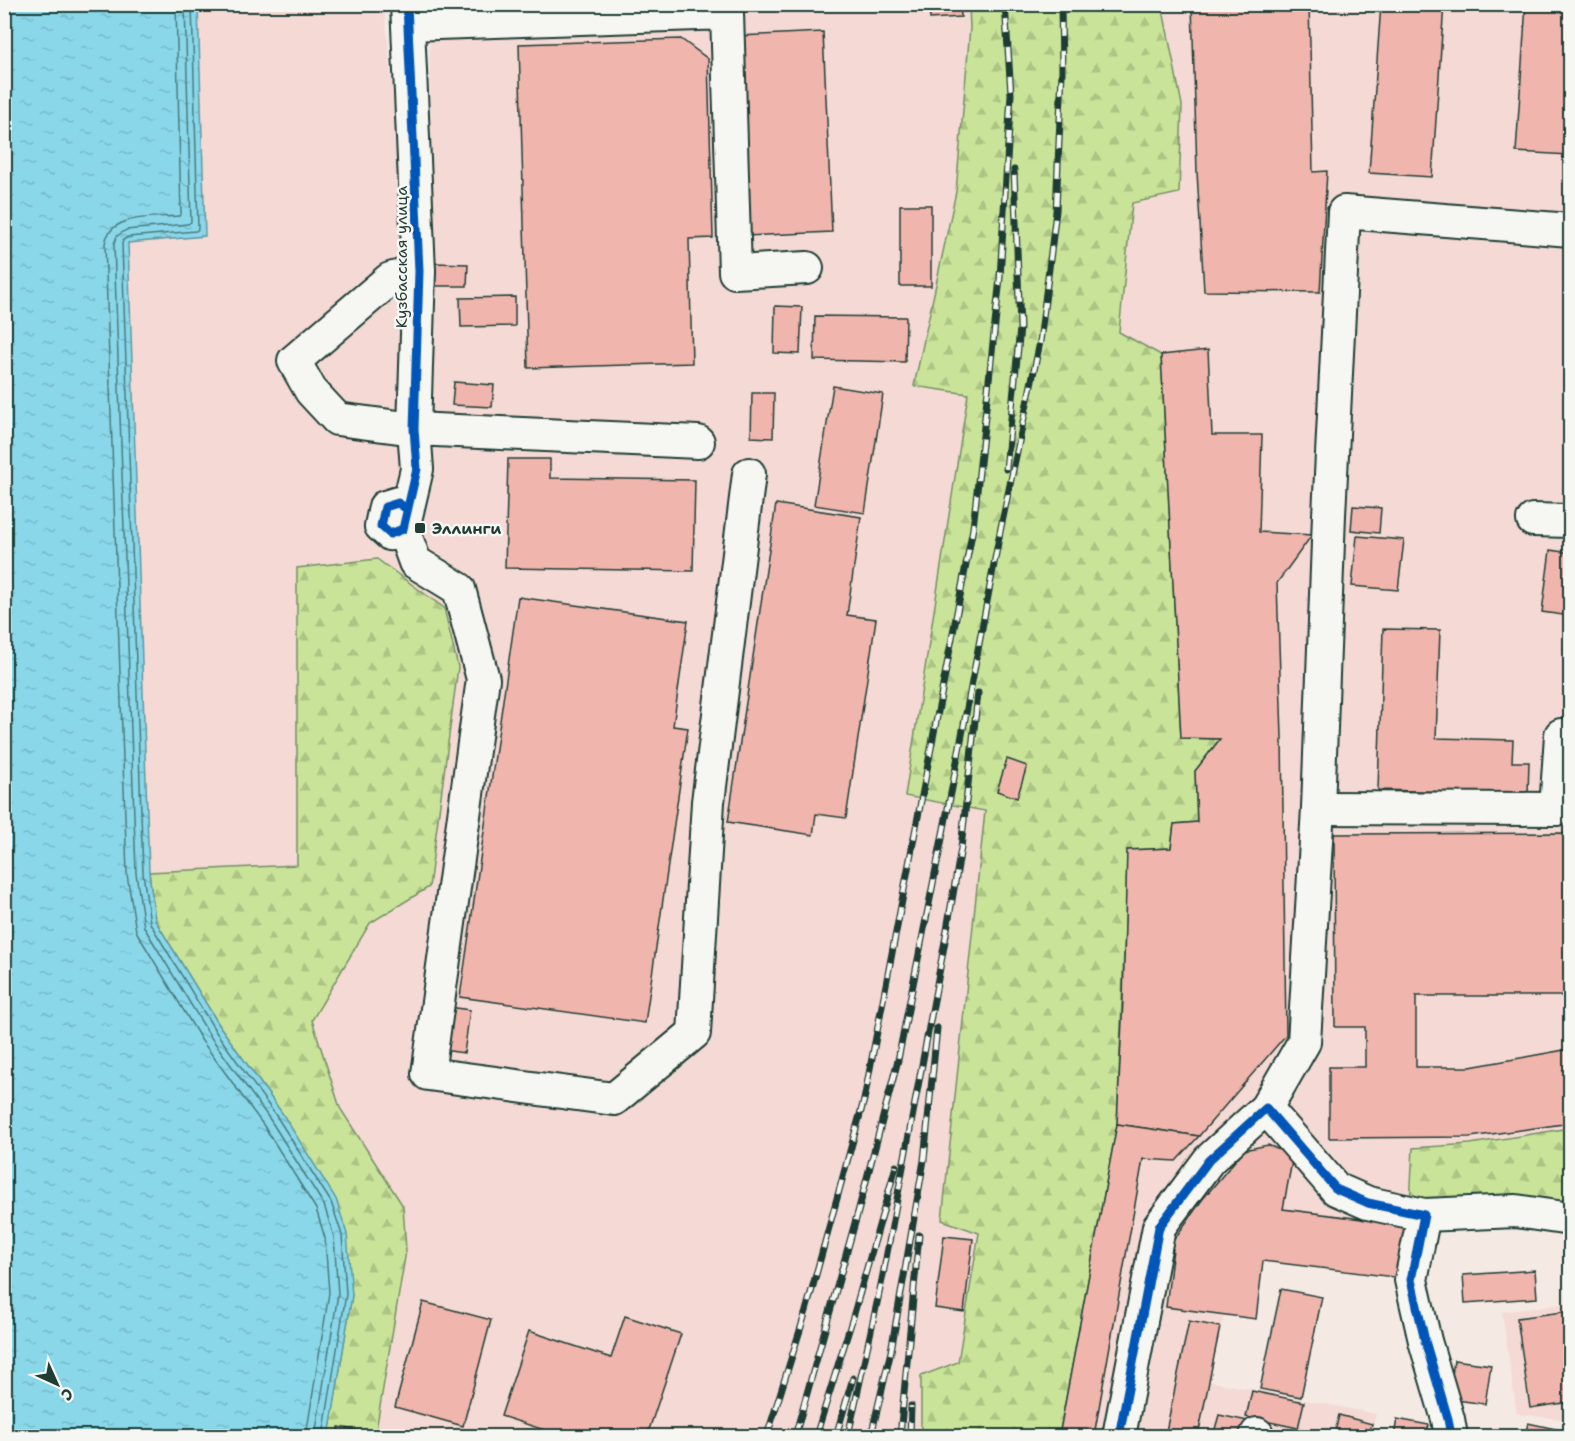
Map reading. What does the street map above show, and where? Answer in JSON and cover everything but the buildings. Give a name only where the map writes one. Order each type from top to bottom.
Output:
[{"type":"street","points":[[409,14],[727,13],[735,272],[807,268]]},
{"type":"street","name":"Кузбасская улица","points":[[409,14],[419,271],[414,429],[417,469],[405,519],[415,562],[459,589],[483,678],[428,1074],[614,1099],[694,1033],[708,802],[749,474]]},
{"type":"street","points":[[1119,1437],[1159,1227],[1209,1160],[1266,1108],[1304,1042],[1318,808],[1344,212],[1570,230]]},
{"type":"street","points":[[419,271],[390,279],[294,361],[311,391],[337,419],[414,429],[698,442]]},
{"type":"street","points":[[1533,520],[1570,520]]},
{"type":"street","points":[[1318,808],[1563,808],[1561,735]]},
{"type":"street","points":[[1266,1108],[1336,1189],[1368,1203],[1424,1215],[1516,1211],[1570,1219]]},
{"type":"street","points":[[1424,1215],[1411,1280],[1425,1341],[1448,1419],[1450,1437]]},
{"type":"shaded area","points":[[198,5],[384,5],[410,271],[400,380],[430,379],[434,353],[429,5],[969,5],[970,28],[956,192],[914,385],[968,394],[905,796],[985,810],[942,1220],[983,1234],[959,1436],[375,1436],[406,1251],[403,1206],[340,1108],[312,1020],[370,923],[429,887],[297,568],[297,865],[149,872],[128,243],[205,236]]},
{"type":"shaded area","points":[[1162,5],[1570,5],[1570,1128],[1470,1144],[1413,1148],[1402,1278],[1263,1261],[1256,1319],[1224,1315],[1209,1381],[1376,1414],[1370,1436],[1059,1436],[1117,1124],[1127,850],[1174,824],[1197,822],[1195,771],[1219,739],[1181,738],[1161,355],[1119,332],[1132,203],[1182,105]]},
{"type":"shaded area","points":[[1570,1303],[1570,1420],[1517,1414],[1502,1312]]},
{"type":"green space","points":[[969,5],[1162,5],[1182,105],[1179,193],[1132,203],[1119,332],[1161,355],[1181,738],[1220,739],[1195,771],[1197,822],[1174,824],[1171,848],[1128,850],[1117,1124],[1059,1436],[921,1436],[921,1376],[958,1362],[979,1233],[942,1220],[985,811],[905,796],[968,394],[914,386],[956,192],[970,28]]},
{"type":"green space","points":[[377,559],[444,608],[458,667],[429,887],[370,923],[312,1020],[340,1108],[403,1206],[406,1251],[375,1436],[329,1436],[352,1295],[282,1113],[221,1028],[155,920],[149,872],[297,865],[297,568]]},
{"type":"green space","points":[[1570,1128],[1570,1210],[1410,1202],[1413,1148],[1470,1144]]},
{"type":"water","points":[[5,4],[198,5],[205,236],[128,243],[149,872],[155,920],[221,1028],[282,1113],[336,1199],[347,1234],[352,1295],[329,1436],[5,1436]]},
{"type":"railway","points":[[767,1436],[806,1311],[864,1100],[973,528],[1000,278],[1011,94],[1005,4]]},
{"type":"railway","points":[[795,1436],[898,1060],[1000,532],[1040,342],[1056,211],[1062,72],[1061,4]]},
{"type":"railway","points":[[1006,469],[1020,328],[1014,170]]},
{"type":"railway","points":[[848,1436],[882,1280],[945,941],[961,848],[978,693]]},
{"type":"railway","points":[[871,1436],[891,1351],[924,1160],[937,1028]]},
{"type":"railway","points":[[816,1436],[896,1166]]},
{"type":"railway","points":[[900,1436],[919,1235]]},
{"type":"railway","points":[[836,1436],[853,1378]]},
{"type":"railway","points":[[910,1436],[911,1406]]},
{"type":"cycle path","points":[[407,4],[419,271],[414,429],[417,469],[403,529],[390,534],[381,526],[385,507],[398,503],[407,509]]},
{"type":"cycle path","points":[[1119,1436],[1159,1227],[1209,1160],[1266,1108],[1336,1189],[1368,1203],[1424,1215],[1411,1280],[1451,1436]]},
{"type":"place","name":"Эллинги","points":[[420,528]]}]
